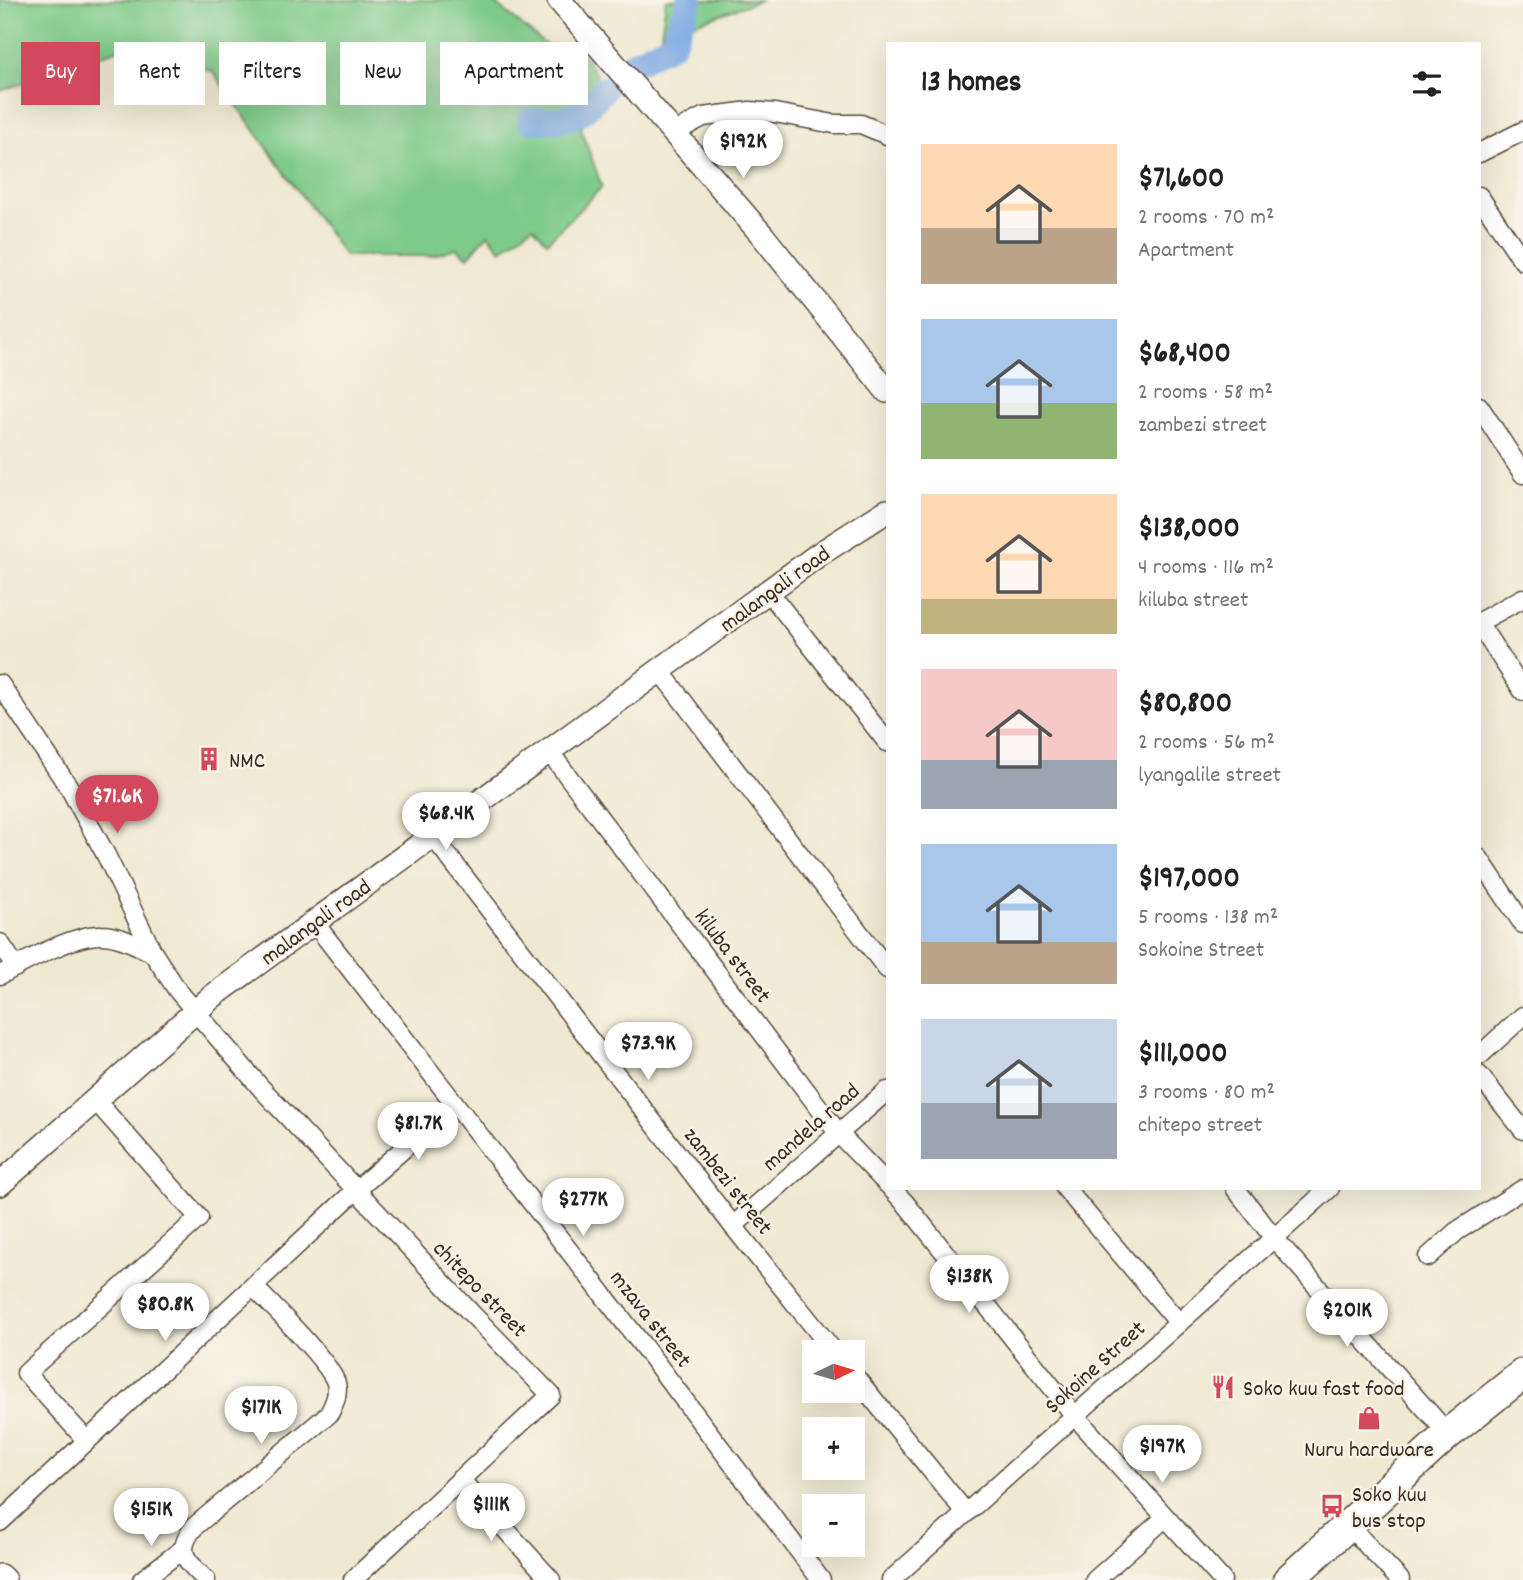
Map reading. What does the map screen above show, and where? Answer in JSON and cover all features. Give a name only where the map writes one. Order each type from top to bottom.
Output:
[{"type":"highway","points":[[1288,1580],[1448,1434],[1523,1374]]},
{"type":"street","points":[[559,0],[763,236],[886,390]]},
{"type":"street","points":[[673,133],[703,117],[750,111],[834,124],[861,124],[886,135]]},
{"type":"street","points":[[1481,152],[1523,131]]},
{"type":"street","points":[[1481,199],[1523,261]]},
{"type":"street","points":[[1481,409],[1523,474]]},
{"type":"street","name":"malangali road","points":[[0,1184],[214,996],[313,921],[768,591],[886,512]]},
{"type":"street","points":[[768,591],[886,741]]},
{"type":"street","points":[[1481,622],[1523,598]]},
{"type":"street","points":[[1481,626],[1523,691]]},
{"type":"street","points":[[660,671],[886,968]]},
{"type":"street","name":"chitepo street","points":[[0,684],[70,789],[106,855],[153,953],[195,1013],[355,1191],[555,1398],[460,1479],[355,1579]]},
{"type":"street","name":"kiluba street","points":[[548,750],[839,1134],[886,1183]]},
{"type":"street","name":"zambezi street","points":[[432,835],[733,1226],[825,1340]]},
{"type":"street","points":[[1481,861],[1523,924]]},
{"type":"street","name":"mzava street","points":[[313,921],[821,1580]]},
{"type":"street","points":[[0,943],[8,971],[67,943],[100,934],[117,937],[153,953]]},
{"type":"street","points":[[1481,1054],[1523,1016]]},
{"type":"street","points":[[1481,1078],[1523,1130]]},
{"type":"street","name":"mandela road","points":[[733,1226],[886,1092]]},
{"type":"street","points":[[87,1441],[26,1373],[199,1218],[96,1101]]},
{"type":"street","points":[[0,1522],[355,1191],[455,1104]]},
{"type":"street","points":[[1428,1256],[1457,1231],[1523,1189]]},
{"type":"street","points":[[893,1190],[1075,1416],[1222,1580]]},
{"type":"street","points":[[1067,1190],[1178,1323]]},
{"type":"street","points":[[1237,1190],[1274,1238],[1448,1434]]},
{"type":"street","name":"Sokoine Street","points":[[891,1580],[1328,1190]]},
{"type":"street","points":[[206,1580],[188,1561],[183,1549],[184,1539],[195,1526],[329,1414],[337,1396],[336,1381],[326,1365],[254,1287]]},
{"type":"street","points":[[865,1389],[966,1513]]},
{"type":"street","points":[[460,1479],[551,1580]]},
{"type":"street","points":[[1096,1580],[1165,1518]]},
{"type":"street","points":[[1348,1525],[1400,1580]]},
{"type":"street","points":[[142,1580],[183,1549]]},
{"type":"street","points":[[0,1576],[4,1580]]},
{"type":"green space","points":[[0,0],[491,0],[542,42],[440,42],[440,105],[588,105],[588,62],[604,89],[581,129],[602,187],[547,242],[533,226],[501,250],[488,234],[468,257],[456,248],[431,256],[345,256],[236,105],[326,105],[326,42],[219,42],[219,81],[212,71],[205,69],[205,42],[114,42],[114,51],[100,56],[100,42],[21,42],[21,84],[0,91]]},
{"type":"green space","points":[[666,0],[761,0],[661,35]]},
{"type":"waterway","points":[[634,63],[672,44],[690,0]]},
{"type":"waterway","points":[[530,121],[572,117],[586,108],[604,89]]},
{"type":"place","name":"NMC","points":[[209,759]]},
{"type":"place","name":"Soko kuu fast food","points":[[1223,1387]]},
{"type":"place","name":"Nuru hardware","points":[[1369,1418]]},
{"type":"place","name":"Soko kuu bus stop","points":[[1332,1506]]}]
